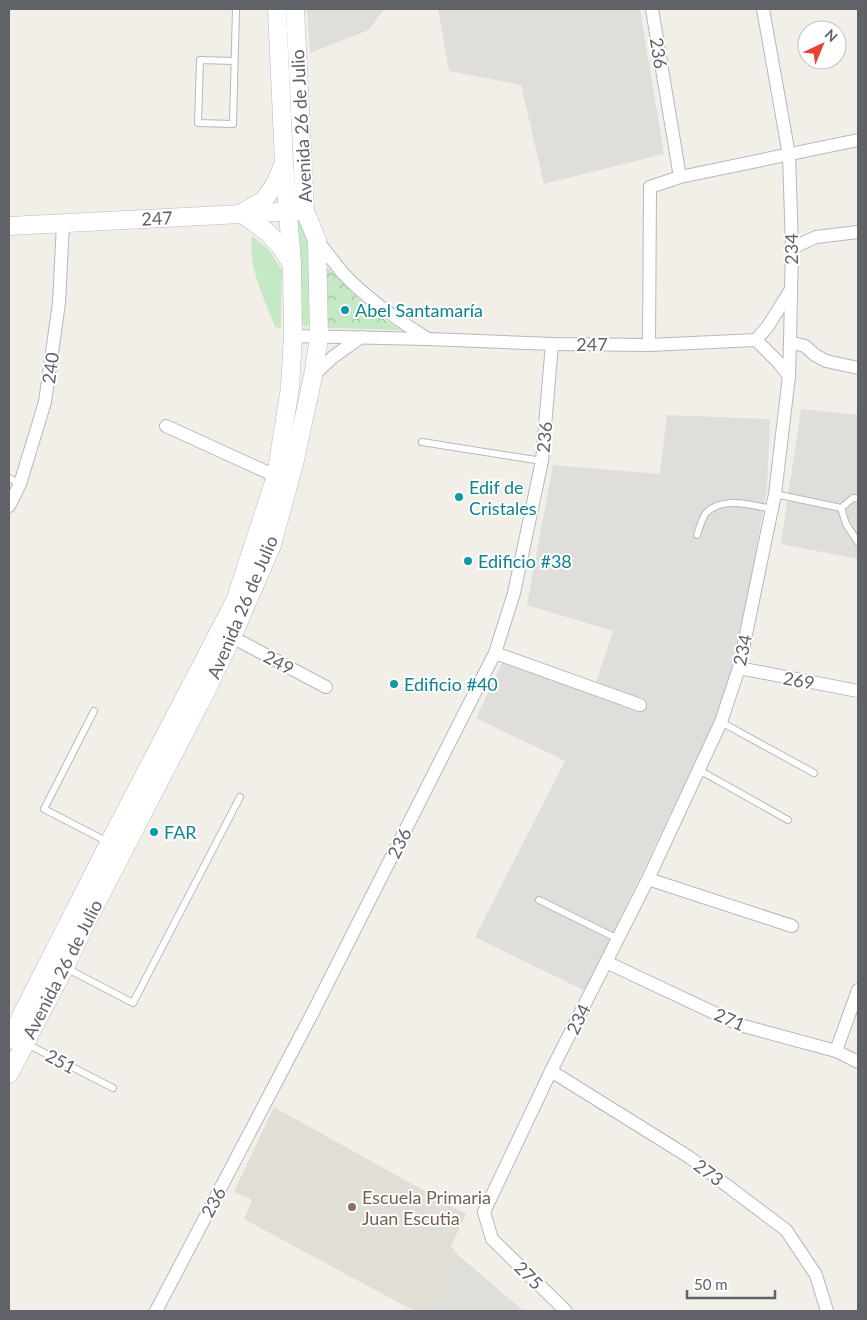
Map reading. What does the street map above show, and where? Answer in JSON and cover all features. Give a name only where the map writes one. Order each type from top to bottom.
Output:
[{"type":"street","name":"Avenida 26 de Julio","points":[[13,1038],[65,967],[232,637],[272,545],[282,479],[293,336],[292,264],[284,162],[278,9]]},
{"type":"street","name":"Avenida 26 de Julio","points":[[9,1074],[13,1038],[109,842],[235,601],[282,479],[294,464],[313,376],[318,337],[317,240],[305,211],[295,9]]},
{"type":"street","name":"236","points":[[652,9],[680,177]]},
{"type":"street","name":"234","points":[[492,1239],[484,1212],[551,1071],[648,879],[721,722],[739,668],[775,494],[789,376],[792,248],[788,155],[763,9]]},
{"type":"street","points":[[649,345],[650,187],[680,177],[858,140]]},
{"type":"street","points":[[284,162],[275,184],[264,200],[241,213],[267,232],[281,247],[292,264]]},
{"type":"street","name":"247","points":[[9,226],[305,211]]},
{"type":"street","name":"240","points":[[9,506],[14,481],[45,402],[59,303],[63,223]]},
{"type":"street","points":[[792,248],[816,237],[858,232]]},
{"type":"street","points":[[317,240],[341,271],[362,292],[386,312],[428,339]]},
{"type":"street","points":[[789,376],[756,340],[768,326],[791,289]]},
{"type":"street","name":"247","points":[[293,336],[649,345],[756,340]]},
{"type":"street","points":[[313,376],[333,357],[361,337]]},
{"type":"street","points":[[790,342],[804,346],[826,361],[858,368]]},
{"type":"street","name":"236","points":[[156,1311],[312,1012],[495,653],[514,593],[542,461],[552,344]]},
{"type":"street","points":[[166,426],[282,479]]},
{"type":"street","name":"249","points":[[232,637],[326,687]]},
{"type":"street","points":[[495,653],[640,705]]},
{"type":"street","name":"269","points":[[739,668],[858,691]]},
{"type":"street","points":[[648,879],[792,926]]},
{"type":"street","name":"271","points":[[606,962],[740,1026],[836,1051],[858,1062]]},
{"type":"street","points":[[836,1051],[858,990]]},
{"type":"street","name":"273","points":[[551,1071],[690,1158],[786,1230],[816,1275],[826,1311]]},
{"type":"street","name":"275","points":[[492,1239],[566,1311]]},
{"type":"lane","points":[[234,61],[200,60],[198,123],[233,124],[236,9]]},
{"type":"lane","points":[[422,442],[542,461]]},
{"type":"lane","points":[[775,494],[841,508]]},
{"type":"lane","points":[[841,508],[853,498],[858,498]]},
{"type":"lane","points":[[697,535],[705,514],[718,505],[743,503],[772,509]]},
{"type":"lane","points":[[841,508],[846,524],[858,542]]},
{"type":"lane","points":[[94,711],[44,810],[109,842]]},
{"type":"lane","points":[[721,722],[814,773]]},
{"type":"lane","points":[[699,770],[788,820]]},
{"type":"lane","points":[[65,967],[133,1003],[240,797]]},
{"type":"lane","points":[[539,900],[618,939]]},
{"type":"lane","name":"251","points":[[13,1038],[113,1088]]},
{"type":"shaded area","points":[[307,9],[384,9],[369,30],[310,53]]},
{"type":"shaded area","points":[[438,9],[640,9],[664,154],[544,184],[521,85],[449,71]]},
{"type":"shaded area","points":[[801,409],[858,415],[858,559],[781,544]]},
{"type":"shaded area","points":[[667,415],[770,419],[767,488],[735,668],[716,719],[585,991],[475,937],[565,761],[476,718],[503,661],[592,694],[613,631],[527,605],[553,465],[660,474]]},
{"type":"shaded area","name":"Escuela Primaria Juan Escutia","points":[[274,1107],[466,1214],[451,1246],[459,1256],[432,1311],[414,1311],[244,1219],[252,1200],[234,1192]]},
{"type":"shaded area","points":[[459,1256],[524,1311],[432,1311]]},
{"type":"green space","points":[[297,221],[305,221],[309,236],[312,323],[305,327],[299,320]]},
{"type":"green space","points":[[252,236],[268,249],[282,270],[281,328],[275,327],[258,283],[252,260]]},
{"type":"green space","points":[[327,267],[369,310],[401,330],[328,328]]},
{"type":"place","name":"Abel Santamaría","points":[[345,310]]},
{"type":"place","name":"Edif de Cristales","points":[[459,497]]},
{"type":"place","name":"Edificio #38","points":[[468,561]]},
{"type":"place","name":"Edificio #40","points":[[394,684]]},
{"type":"place","name":"FAR","points":[[154,832]]},
{"type":"place","name":"Escuela Primaria Juan Escutia","points":[[352,1207]]}]
